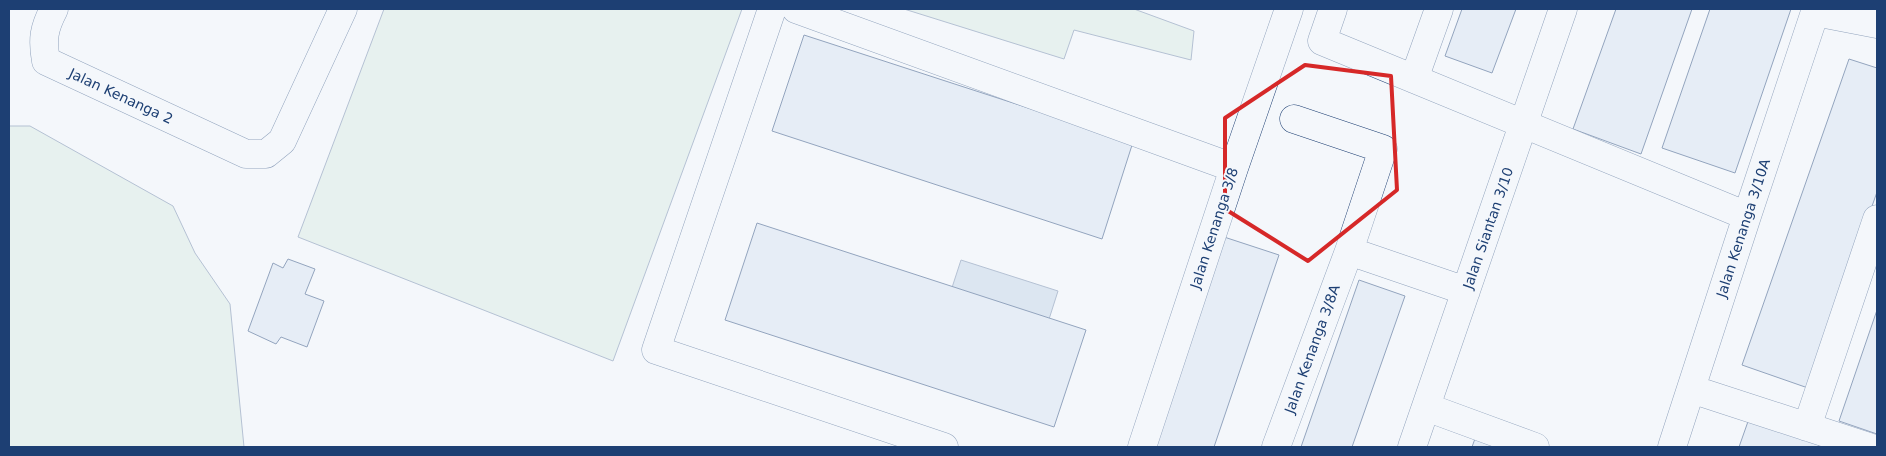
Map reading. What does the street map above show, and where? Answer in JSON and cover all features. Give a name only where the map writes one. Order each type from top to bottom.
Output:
[{"type":"street","name":"Jalan Kenanga 2","points":[[54,9],[46,25],[43,45],[46,61],[246,154],[266,154],[282,141],[343,9]]},
{"type":"street","points":[[772,9],[656,350],[944,447]]},
{"type":"street","points":[[796,9],[1234,168]]},
{"type":"street","name":"Jalan Kenanga 3/8","points":[[1142,447],[1234,168],[1289,9]]},
{"type":"street","points":[[1333,9],[1322,41],[1746,216]]},
{"type":"street","points":[[1414,79],[1439,9]]},
{"type":"street","name":"Jalan Siantan 3/10","points":[[1412,447],[1563,9]]},
{"type":"street","points":[[1816,10],[1877,24]]},
{"type":"street","name":"Jalan Kenanga 3/10A","points":[[1672,447],[1746,216],[1816,10]]},
{"type":"street","name":"Jalan Kenanga 3/8A","points":[[1276,447],[1349,251],[1383,149],[1294,119]]},
{"type":"street","points":[[1819,436],[1877,219]]},
{"type":"street","points":[[1349,251],[1466,291]]},
{"type":"street","points":[[1691,389],[1819,436],[1869,447]]},
{"type":"street","points":[[1426,407],[1535,447]]},
{"type":"highlighted area","points":[[1305,65],[1391,76],[1397,190],[1308,261],[1225,209],[1225,118]]},
{"type":"shaded area","points":[[384,9],[742,9],[613,361],[298,237]]},
{"type":"shaded area","points":[[904,9],[1134,9],[1194,31],[1191,60],[1074,30],[1064,59]]},
{"type":"shaded area","points":[[9,126],[30,126],[173,206],[195,253],[230,304],[244,447],[9,447]]},
{"type":"water","points":[[961,260],[1058,291],[1043,338],[946,306]]},
{"type":"building","points":[[1462,9],[1516,9],[1492,73],[1445,56]]},
{"type":"building","points":[[1616,9],[1692,9],[1641,154],[1573,129]]},
{"type":"building","points":[[1710,9],[1791,9],[1735,173],[1662,148]]},
{"type":"building","points":[[804,35],[1133,142],[1102,239],[772,131]]},
{"type":"building","points":[[1849,59],[1877,68],[1877,192],[1808,388],[1742,365]]},
{"type":"building","points":[[757,223],[1086,330],[1054,427],[725,320]]},
{"type":"building","points":[[1218,235],[1279,255],[1214,447],[1146,447]]},
{"type":"building","points":[[288,259],[315,269],[305,294],[324,301],[307,347],[281,337],[276,344],[248,331],[273,263],[283,268]]},
{"type":"building","points":[[1359,280],[1405,296],[1352,447],[1301,447]]},
{"type":"building","points":[[1877,310],[1877,434],[1839,421]]},
{"type":"building","points":[[1751,413],[1821,438],[1818,447],[1739,447]]},
{"type":"building","points":[[1477,433],[1520,447],[1472,447]]}]
